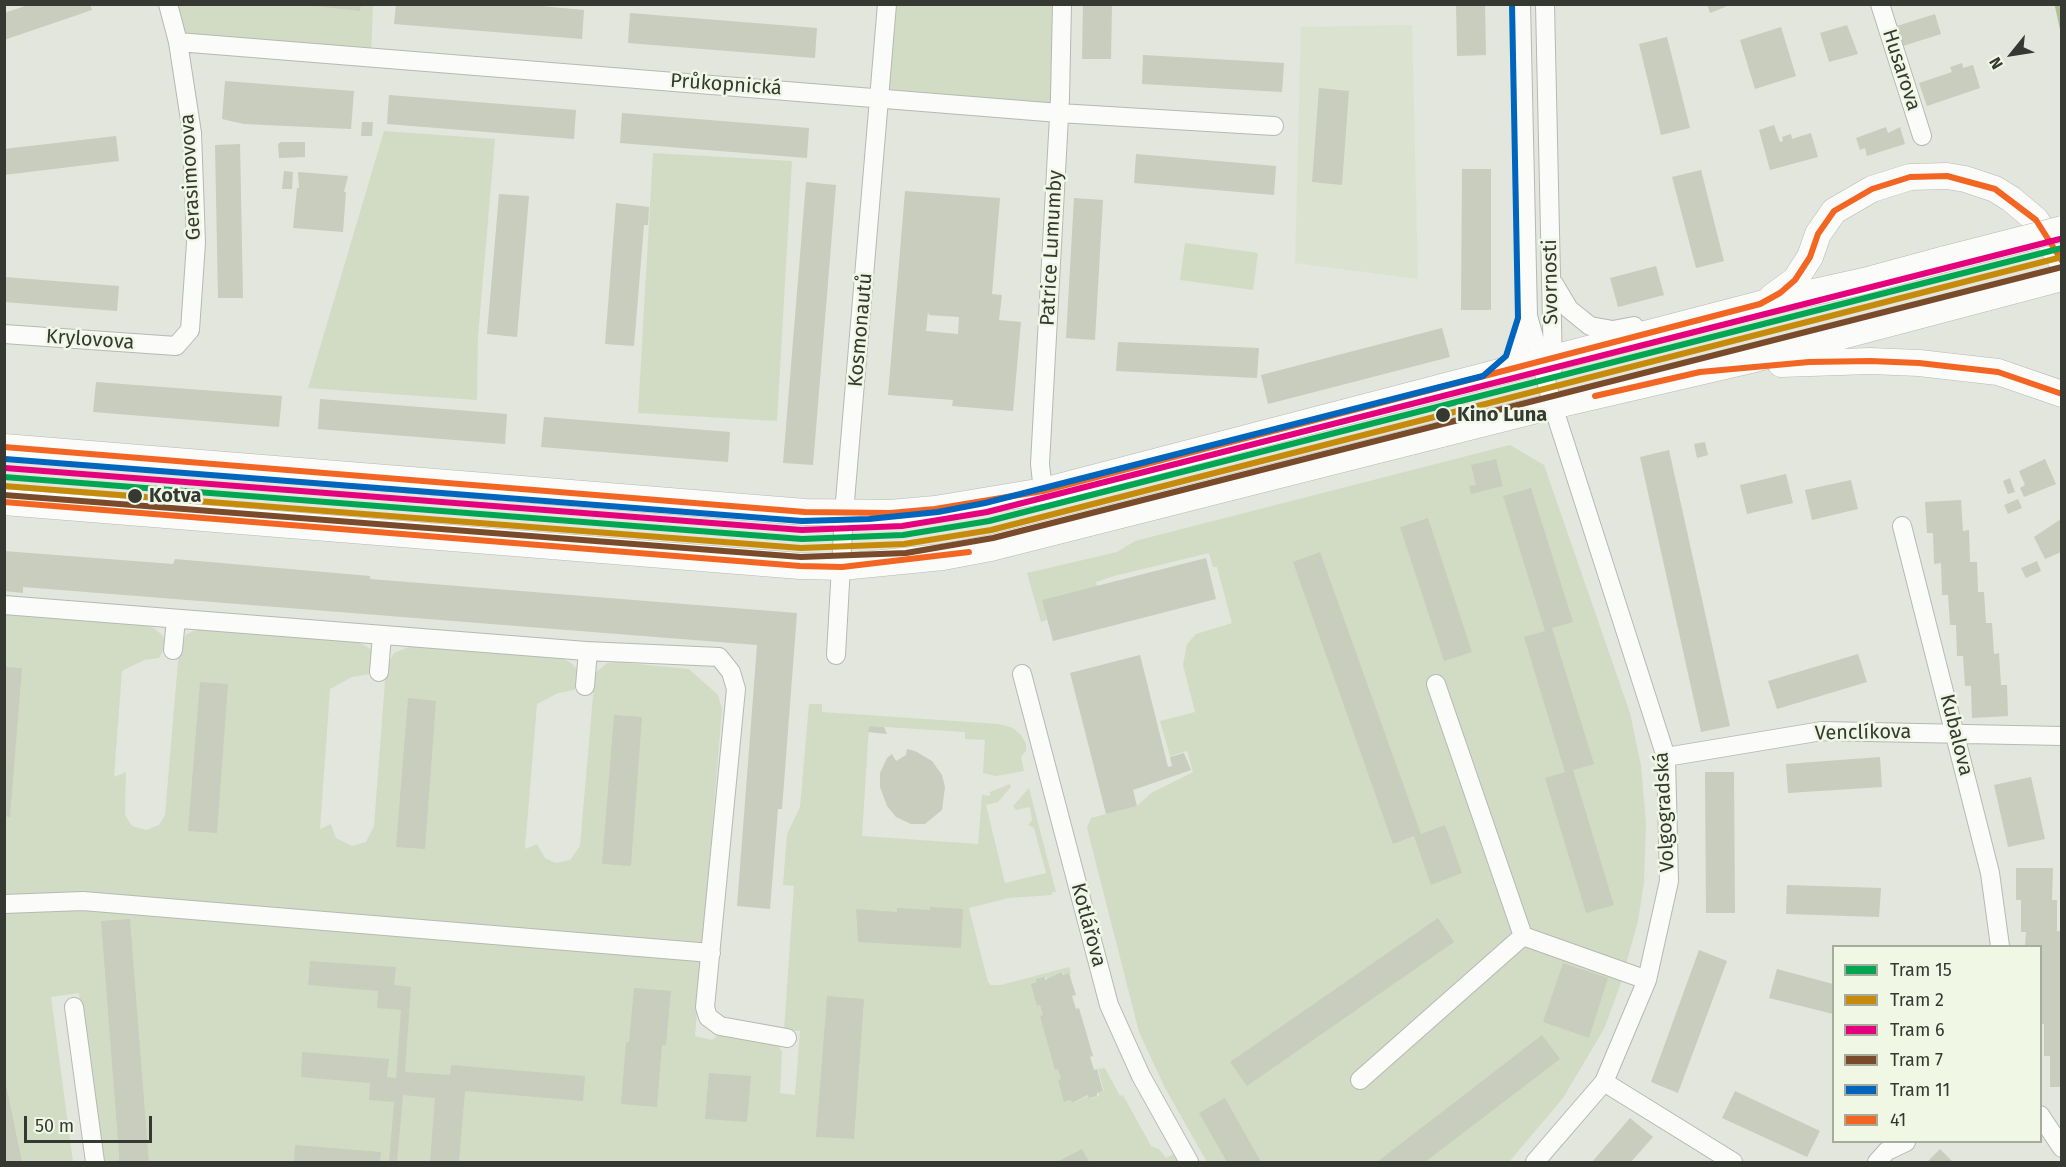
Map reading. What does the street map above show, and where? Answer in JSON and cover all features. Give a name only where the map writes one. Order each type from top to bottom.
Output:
[{"type":"street","name":"Gerasimovova","points":[[168,4],[178,42],[192,133],[196,243],[190,330],[176,346]]},
{"type":"street","name":"Kosmonautů","points":[[836,655],[844,513],[881,97],[887,4]]},
{"type":"street","name":"Patrice Lumumby","points":[[1043,491],[1040,464],[1059,113],[1062,4]]},
{"type":"street","name":"Svornosti","points":[[1521,4],[1527,309],[1547,359]]},
{"type":"street","name":"Svornosti","points":[[1545,4],[1551,272],[1547,359],[1553,406]]},
{"type":"street","name":"Husarova","points":[[1880,4],[1922,136]]},
{"type":"street","name":"Průkopnická","points":[[178,42],[1059,113],[1274,126]]},
{"type":"street","points":[[1760,304],[1789,287],[1810,257],[1825,221],[1846,202],[1888,183],[1932,175],[1965,179],[2011,199],[2036,220],[2061,262]]},
{"type":"street","points":[[4,447],[844,513],[935,509],[1043,491],[1665,328],[1864,281],[2061,230]]},
{"type":"street","points":[[1810,257],[1814,271],[1824,282],[1864,281]]},
{"type":"street","points":[[1551,272],[1554,286],[1563,303],[1579,319],[1590,326],[1613,330],[1648,323],[1665,328]]},
{"type":"street","points":[[4,502],[776,564],[842,567],[943,557],[991,548],[1553,406],[1700,372],[2061,278]]},
{"type":"street","points":[[1499,372],[1510,365],[1521,347],[1526,332],[1527,309]]},
{"type":"street","name":"Krylovova","points":[[4,334],[176,346]]},
{"type":"street","points":[[1700,372],[1809,362],[1919,363],[1998,372],[2061,394]]},
{"type":"street","name":"Volgogradská","points":[[1535,1162],[1604,1082],[1647,980],[1670,881],[1666,758],[1553,406]]},
{"type":"street","name":"Kubalova","points":[[1902,526],[1990,873],[2000,945]]},
{"type":"street","points":[[4,605],[588,651],[719,657],[731,672],[736,688],[705,1007],[714,1023],[787,1038]]},
{"type":"street","points":[[173,650],[176,619]]},
{"type":"street","points":[[379,672],[382,635]]},
{"type":"street","points":[[585,686],[588,651]]},
{"type":"street","name":"Kotlářova","points":[[1022,674],[1109,1005],[1141,1076],[1189,1162]]},
{"type":"street","points":[[1436,684],[1522,936]]},
{"type":"street","name":"Venclíkova","points":[[1666,758],[1822,731],[1956,732],[2061,736]]},
{"type":"street","points":[[4,904],[83,901],[711,953]]},
{"type":"street","points":[[1522,936],[1647,980]]},
{"type":"street","points":[[1360,1080],[1522,936]]},
{"type":"street","points":[[74,1007],[95,1162]]},
{"type":"street","points":[[1604,1082],[1734,1162]]},
{"type":"street","points":[[2042,1118],[2061,1148]]},
{"type":"street","points":[[1877,1162],[1887,1151],[1904,1143]]},
{"type":"shaded area","points":[[168,5],[373,5],[371,57],[178,42]]},
{"type":"shaded area","points":[[887,5],[1062,5],[1059,113],[881,97]]},
{"type":"shaded area","points":[[1412,25],[1418,279],[1295,263],[1301,27]]},
{"type":"shaded area","points":[[384,131],[495,139],[478,336],[477,400],[308,388]]},
{"type":"shaded area","points":[[653,153],[792,161],[777,421],[638,413]]},
{"type":"shaded area","points":[[1185,243],[1258,253],[1253,290],[1180,280]]},
{"type":"shaded area","points":[[1510,445],[1544,465],[1630,713],[1641,766],[1646,823],[1644,882],[1638,921],[1620,986],[1604,1029],[1563,1098],[1509,1162],[1207,1162],[1165,1088],[1139,1032],[1087,828],[1091,818],[1137,806],[1151,793],[1193,772],[1187,751],[1170,756],[1160,721],[1195,712],[1183,665],[1187,644],[1196,634],[1232,623],[1217,567],[1213,567],[1209,553],[1114,576],[1096,582],[1097,586],[1043,600],[1047,620],[1041,622],[1027,573],[1117,552],[1135,541]]},
{"type":"shaded area","points":[[4,614],[143,625],[154,628],[163,636],[165,647],[159,658],[144,660],[122,671],[114,777],[126,772],[125,815],[132,826],[146,830],[159,825],[165,815],[179,650],[186,635],[193,631],[202,629],[357,641],[372,650],[375,656],[370,674],[352,677],[330,689],[320,829],[331,824],[336,838],[352,846],[366,842],[374,826],[386,668],[394,653],[411,646],[562,658],[578,670],[579,682],[574,690],[558,693],[537,704],[525,849],[537,844],[545,858],[556,863],[570,860],[580,846],[595,673],[607,663],[617,662],[689,669],[718,695],[722,709],[695,1036],[712,1040],[721,1033],[776,1041],[782,1052],[780,1093],[795,1095],[800,1031],[784,1030],[794,886],[783,885],[787,834],[800,807],[809,704],[822,704],[822,712],[999,724],[1013,728],[1026,744],[1026,751],[1021,757],[1024,771],[996,776],[983,773],[985,740],[965,739],[965,732],[869,726],[862,836],[978,844],[982,795],[990,796],[990,792],[1010,784],[1011,787],[998,802],[986,805],[1005,883],[1046,873],[1034,828],[1028,825],[1032,820],[1030,807],[1016,810],[1013,806],[1029,788],[1056,892],[1052,892],[1052,895],[1009,898],[969,908],[988,982],[991,985],[1001,985],[1069,967],[1071,973],[1064,975],[1063,972],[1047,980],[1046,977],[1038,979],[1038,1006],[1041,1005],[1056,1069],[1060,1069],[1063,1079],[1060,1080],[1066,1102],[1072,1100],[1073,1103],[1090,1095],[1091,1098],[1099,1096],[1098,1093],[1104,1091],[1098,1069],[1105,1068],[1151,1146],[1159,1149],[1166,1158],[1173,1154],[1178,1162],[101,1162],[79,993],[51,997],[73,1162],[5,1162]]},
{"type":"building","points":[[31,4],[90,4],[92,10],[4,40],[4,13]]},
{"type":"building","points":[[298,4],[361,4],[360,11]]},
{"type":"building","points":[[396,4],[519,4],[584,10],[582,39],[394,24]]},
{"type":"building","points":[[1083,4],[1112,4],[1111,59],[1082,59]]},
{"type":"building","points":[[1456,4],[1485,4],[1486,55],[1457,56]]},
{"type":"building","points":[[1707,4],[1730,4],[1730,5],[1710,13]]},
{"type":"building","points":[[630,13],[817,28],[815,58],[628,43]]},
{"type":"building","points":[[1935,14],[1941,34],[1903,46],[1897,26]]},
{"type":"building","points":[[1847,25],[1858,54],[1829,62],[1820,33]]},
{"type":"building","points":[[1781,27],[1796,76],[1755,89],[1740,40]]},
{"type":"building","points":[[1667,37],[1690,128],[1661,135],[1639,44]]},
{"type":"building","points":[[1143,55],[1284,63],[1282,92],[1142,84]]},
{"type":"building","points":[[1962,63],[1963,68],[1973,65],[1980,88],[1927,106],[1919,83],[1952,72],[1950,67]]},
{"type":"building","points":[[225,81],[354,91],[351,129],[244,124],[222,119]]},
{"type":"building","points":[[1319,88],[1349,91],[1342,185],[1312,182]]},
{"type":"building","points":[[389,95],[576,110],[574,139],[387,124]]},
{"type":"building","points":[[622,113],[809,128],[807,158],[620,143]]},
{"type":"building","points":[[362,122],[373,122],[372,136],[361,136]]},
{"type":"building","points":[[1774,125],[1780,142],[1783,141],[1782,137],[1791,134],[1792,139],[1811,133],[1818,157],[1770,170],[1759,130]]},
{"type":"building","points":[[1886,127],[1888,133],[1900,127],[1905,144],[1867,156],[1865,148],[1860,150],[1856,138]]},
{"type":"building","points":[[116,136],[119,161],[4,175],[4,149]]},
{"type":"building","points":[[305,142],[305,157],[279,158],[278,144]]},
{"type":"building","points":[[240,144],[243,298],[218,298],[215,145]]},
{"type":"building","points":[[1136,154],[1276,166],[1274,195],[1134,183]]},
{"type":"building","points":[[1462,169],[1491,169],[1491,310],[1461,310]]},
{"type":"building","points":[[1701,170],[1724,261],[1696,268],[1672,177]]},
{"type":"building","points":[[284,171],[293,172],[292,189],[282,189]]},
{"type":"building","points":[[298,172],[348,176],[344,192],[346,192],[343,232],[293,228],[297,188],[299,188]]},
{"type":"building","points":[[806,182],[836,185],[813,465],[783,463]]},
{"type":"building","points":[[905,191],[1000,198],[992,294],[1002,295],[999,320],[1021,322],[1013,411],[952,406],[953,400],[888,395]],"holes":[[[928,312],[929,315],[959,317],[958,334],[926,331]]]},
{"type":"building","points":[[499,194],[529,196],[517,337],[487,334]]},
{"type":"building","points":[[1074,198],[1103,200],[1095,340],[1066,338]]},
{"type":"building","points":[[616,203],[649,207],[648,225],[644,225],[634,346],[605,344]]},
{"type":"building","points":[[1656,266],[1664,295],[1618,307],[1610,278]]},
{"type":"building","points":[[4,277],[119,286],[117,311],[4,302]]},
{"type":"building","points":[[1442,328],[1450,357],[1268,404],[1261,375]]},
{"type":"building","points":[[1118,342],[1259,348],[1257,378],[1116,371]]},
{"type":"building","points":[[96,382],[282,396],[279,427],[93,412]]},
{"type":"building","points":[[320,399],[507,414],[505,444],[318,429]]},
{"type":"building","points":[[544,417],[730,432],[728,462],[541,447]]},
{"type":"building","points":[[1705,442],[1708,455],[1697,458],[1694,444]]},
{"type":"building","points":[[1669,450],[1730,726],[1701,732],[1640,457]]},
{"type":"building","points":[[1496,459],[1503,486],[1471,494],[1469,486],[1476,485],[1471,465]]},
{"type":"building","points":[[2045,459],[2056,484],[2024,497],[2020,488],[2025,485],[2019,471]]},
{"type":"building","points":[[1786,474],[1793,503],[1747,514],[1740,485]]},
{"type":"building","points":[[2010,478],[2015,492],[2008,494],[2003,481]]},
{"type":"building","points":[[1851,480],[1858,509],[1812,520],[1805,490]]},
{"type":"building","points":[[1531,488],[1573,622],[1552,628],[1594,764],[1573,770],[1614,905],[1586,913],[1545,778],[1565,772],[1524,637],[1545,631],[1503,496]]},
{"type":"building","points":[[2018,499],[2022,508],[2008,514],[2004,505]]},
{"type":"building","points":[[1961,500],[1963,531],[1969,530],[1970,562],[1977,562],[1978,592],[1984,592],[1986,623],[1992,623],[1994,654],[1999,653],[2001,685],[2007,685],[2008,716],[1972,718],[1971,686],[1965,686],[1963,656],[1957,656],[1956,625],[1950,625],[1948,595],[1942,595],[1941,563],[1934,564],[1933,533],[1927,533],[1925,502]]},
{"type":"building","points":[[1428,518],[1472,652],[1444,661],[1400,527]]},
{"type":"building","points":[[2061,519],[2061,552],[2045,559],[2034,537]]},
{"type":"building","points":[[4,551],[173,564],[175,559],[370,576],[370,579],[797,613],[782,809],[778,809],[770,909],[737,906],[757,645],[23,587],[23,593],[4,591]]},
{"type":"building","points":[[1320,552],[1421,834],[1445,825],[1462,873],[1431,885],[1414,836],[1393,844],[1293,562]]},
{"type":"building","points":[[1206,558],[1216,599],[1053,641],[1042,600]]},
{"type":"building","points":[[2037,561],[2041,571],[2026,578],[2021,568]]},
{"type":"building","points":[[1858,654],[1867,682],[1777,709],[1768,681]]},
{"type":"building","points":[[1140,655],[1168,767],[1172,766],[1170,757],[1184,753],[1191,770],[1133,790],[1137,806],[1106,814],[1070,673]]},
{"type":"building","points":[[4,667],[22,668],[10,817],[4,816]]},
{"type":"building","points":[[200,682],[228,684],[217,833],[188,831]]},
{"type":"building","points":[[408,698],[436,701],[425,849],[396,847]]},
{"type":"building","points":[[614,715],[642,717],[631,866],[602,864]]},
{"type":"building","points":[[869,726],[884,727],[887,734],[868,732]]},
{"type":"building","points":[[907,749],[932,761],[942,775],[945,787],[942,810],[925,824],[911,824],[896,817],[887,806],[880,787],[880,773],[887,758],[892,754],[896,761],[906,755]]},
{"type":"building","points":[[1880,757],[1882,787],[1788,793],[1786,764]]},
{"type":"building","points":[[1705,772],[1734,772],[1735,913],[1706,913]]},
{"type":"building","points":[[2031,777],[2045,839],[2008,847],[1994,785]]},
{"type":"building","points":[[2016,868],[2053,868],[2052,900],[2057,900],[2057,931],[2061,931],[2061,1087],[2050,1087],[2050,1056],[2044,1056],[2042,945],[2025,945],[2026,932],[2021,932],[2021,900],[2016,900]]},
{"type":"building","points":[[1787,885],[1881,888],[1879,917],[1786,914]]},
{"type":"building","points":[[930,907],[963,909],[961,948],[858,942],[856,909],[897,912],[897,908],[930,910]]},
{"type":"building","points":[[1438,918],[1454,942],[1247,1086],[1230,1062]]},
{"type":"building","points":[[130,919],[149,1162],[119,1162],[101,921]]},
{"type":"building","points":[[1699,950],[1727,961],[1678,1093],[1651,1082]]},
{"type":"building","points":[[310,961],[396,967],[394,985],[411,987],[405,1072],[450,1075],[451,1065],[585,1076],[583,1101],[465,1091],[459,1162],[430,1162],[435,1098],[403,1095],[397,1162],[389,1162],[394,1102],[369,1100],[370,1083],[301,1077],[302,1052],[389,1059],[387,1077],[396,1078],[401,1010],[377,1008],[378,991],[308,985]]},
{"type":"building","points":[[1563,963],[1608,978],[1589,1038],[1543,1022]]},
{"type":"building","points":[[1777,969],[1832,984],[1832,1014],[1769,998]]},
{"type":"building","points":[[1062,972],[1063,975],[1069,973],[1076,995],[1072,996],[1076,1009],[1079,1008],[1093,1056],[1090,1057],[1094,1070],[1097,1069],[1103,1091],[1097,1093],[1097,1096],[1089,1098],[1088,1095],[1072,1103],[1071,1100],[1064,1102],[1058,1080],[1061,1079],[1058,1069],[1055,1070],[1040,1016],[1043,1015],[1040,1005],[1037,1006],[1031,984],[1037,982],[1036,979],[1045,977],[1045,980]]},
{"type":"building","points":[[634,988],[671,991],[666,1045],[662,1045],[657,1107],[621,1104],[626,1042],[629,1042]]},
{"type":"building","points":[[827,996],[864,999],[854,1139],[816,1137]]},
{"type":"building","points":[[1542,1035],[1560,1059],[1425,1162],[1377,1162]]},
{"type":"building","points":[[709,1073],[751,1076],[747,1122],[705,1119]]},
{"type":"building","points":[[6,1085],[22,1162],[4,1162]]},
{"type":"building","points":[[1735,1091],[1820,1131],[1807,1157],[1722,1118]]},
{"type":"building","points":[[1225,1098],[1261,1162],[1227,1162],[1199,1113]]},
{"type":"building","points":[[1630,1118],[1653,1137],[1631,1162],[1592,1162]]},
{"type":"building","points":[[295,1145],[381,1152],[380,1162],[294,1162]]},
{"type":"building","points":[[1082,1149],[1089,1162],[1057,1162]]},
{"type":"building","points":[[1940,1149],[1953,1162],[1927,1162]]},
{"type":"waterway","points":[[2057,4],[2062,27]]},
{"type":"tram line","name":"11","points":[[5,459],[802,521],[869,519],[938,512],[985,503],[1483,376],[1506,356],[1518,318],[1512,4]]},
{"type":"tram line","name":"6","points":[[5,468],[802,530],[902,526],[987,512],[2060,239]]},
{"type":"tram line","name":"15","points":[[4,477],[802,539],[903,535],[989,521],[2062,248]]},
{"type":"tram line","name":"2","points":[[4,486],[801,548],[904,544],[991,530],[2062,257]]},
{"type":"tram line","name":"7","points":[[4,495],[801,557],[906,553],[993,538],[2062,267]]},
{"type":"transit line","name":"41","points":[[4,447],[805,512],[890,513],[935,509],[1043,491],[1760,304],[1780,293],[1795,280],[1810,257],[1818,234],[1834,211],[1872,189],[1910,177],[1947,176],[1995,189],[2036,220],[2062,261]]},
{"type":"transit line","name":"41","points":[[1595,396],[1700,372],[1809,362],[1870,361],[1919,363],[1998,372],[2062,394]]},
{"type":"transit line","name":"41","points":[[4,502],[800,566],[842,567],[969,552]]},
{"type":"place","name":"Kino Luna","points":[[1443,415]]},
{"type":"place","name":"Kotva","points":[[135,496]]}]
